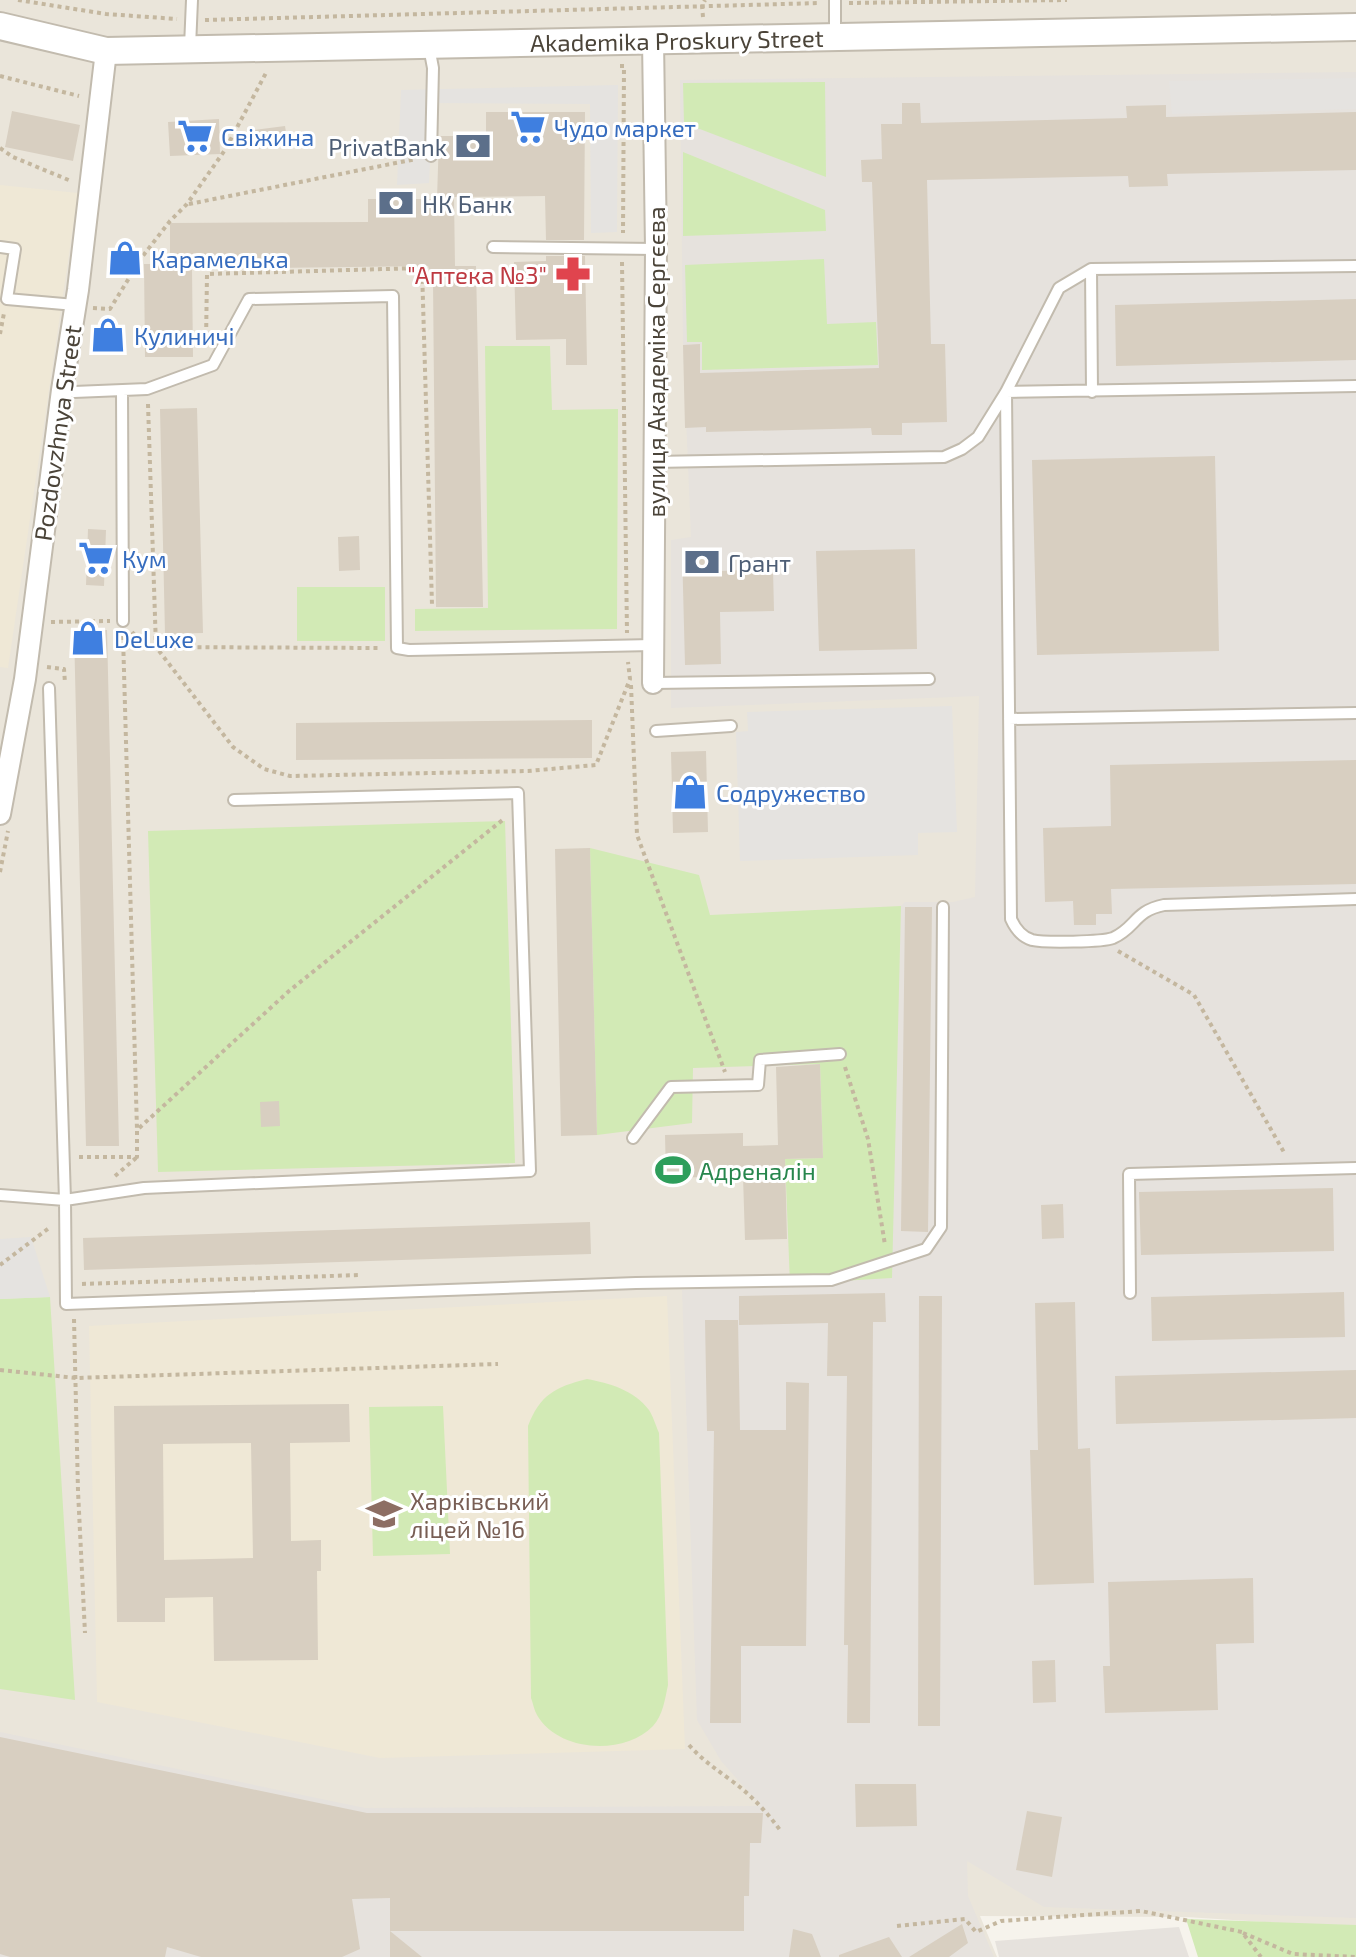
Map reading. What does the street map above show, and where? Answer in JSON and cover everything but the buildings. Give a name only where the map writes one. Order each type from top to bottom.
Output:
[{"type":"street","name":"Akademika Proskury Street","points":[[0,26],[106,51],[1356,27]]},
{"type":"street","name":"вулиця Академіка Сергєєва","points":[[653,40],[656,249],[653,683]]},
{"type":"street","name":"Pozdovzhnya Street","points":[[0,814],[25,679],[106,51]]},
{"type":"lane","points":[[190,49],[192,0]]},
{"type":"lane","points":[[835,2],[835,37]]},
{"type":"lane","points":[[429,45],[433,68],[431,156]]},
{"type":"lane","points":[[0,247],[15,249],[7,299],[75,305]]},
{"type":"lane","points":[[493,247],[656,249]]},
{"type":"lane","points":[[654,462],[944,457],[978,437],[1006,392],[1059,288],[1091,269],[1356,266]]},
{"type":"lane","points":[[1091,269],[1092,392]]},
{"type":"lane","points":[[62,390],[147,389],[213,365],[249,299],[393,296],[397,648],[653,645]]},
{"type":"lane","points":[[1006,392],[1356,386]]},
{"type":"lane","points":[[122,391],[123,621]]},
{"type":"lane","points":[[1006,392],[1011,919],[1016,928],[1033,941],[1101,941],[1124,931],[1141,913],[1164,905],[1356,899]]},
{"type":"lane","points":[[653,683],[929,679]]},
{"type":"lane","points":[[49,688],[66,1304],[636,1283],[831,1280],[926,1249],[941,1227],[943,907]]},
{"type":"lane","points":[[1009,719],[1356,713]]},
{"type":"lane","points":[[656,731],[731,726]]},
{"type":"lane","points":[[0,1195],[65,1200],[144,1188],[530,1171],[518,793],[234,800]]},
{"type":"lane","points":[[633,1138],[671,1087],[758,1085],[760,1060],[840,1054]]},
{"type":"lane","points":[[1130,1293],[1129,1174],[1356,1168]]},
{"type":"path","points":[[18,0],[106,14],[192,20],[835,2],[1067,0]]},
{"type":"path","points":[[702,6],[705,0]]},
{"type":"path","points":[[75,305],[110,309],[142,257],[187,204],[225,150],[268,70]]},
{"type":"path","points":[[0,76],[81,97]]},
{"type":"path","points":[[187,204],[431,156]]},
{"type":"path","points":[[206,344],[207,274],[422,268],[432,605]]},
{"type":"path","points":[[0,334],[7,299]]},
{"type":"path","points":[[147,389],[156,647],[233,747],[264,769],[290,776]]},
{"type":"path","points":[[77,1157],[137,1157],[123,621]]},
{"type":"path","points":[[44,622],[123,621],[146,647],[397,648]]},
{"type":"path","points":[[38,666],[64,669],[65,684]]},
{"type":"path","points":[[630,679],[637,835],[730,1085]]},
{"type":"path","points":[[137,1130],[289,991],[518,807]]},
{"type":"path","points":[[1101,941],[1194,995],[1295,1170]]},
{"type":"path","points":[[840,1054],[868,1139],[888,1262]]},
{"type":"path","points":[[74,1284],[370,1275]]},
{"type":"path","points":[[74,1326],[85,1633]]},
{"type":"path","points":[[0,1370],[76,1378],[498,1364]]},
{"type":"path","points":[[689,1745],[704,1762],[762,1807],[780,1830]]},
{"type":"path","points":[[897,1926],[965,1919],[976,1932],[1001,1921],[1141,1911],[1242,1932],[1293,1954],[1356,1957]]},
{"type":"path","points":[[1242,1932],[1261,1957]]},
{"type":"shaded area","points":[[0,0],[1356,0],[1356,1928],[1186,1917],[980,1916],[997,1957],[0,1957]]},
{"type":"shaded area","points":[[1356,72],[1356,1918],[1044,1907],[967,1861],[968,1896],[994,1957],[0,1957],[0,1732],[365,1808],[761,1806],[721,1761],[697,1720],[682,1290],[892,1278],[901,906],[905,902],[953,902],[975,897],[979,696],[671,708],[671,540],[691,537],[683,345],[680,80]]},
{"type":"shaded area","points":[[1356,78],[1356,109],[1172,114],[1169,81]]},
{"type":"shaded area","points":[[618,85],[617,232],[591,233],[590,104],[433,103],[429,183],[397,185],[401,90]]},
{"type":"shaded area","points":[[0,185],[78,193],[8,668],[0,667]]},
{"type":"shaded area","points":[[952,706],[957,832],[918,833],[918,855],[740,861],[736,732],[748,731],[747,712]]},
{"type":"shaded area","points":[[31,1237],[50,1297],[0,1299],[0,1239]]},
{"type":"shaded area","name":"Харківський ліцей №16","points":[[667,1296],[685,1749],[380,1758],[97,1702],[89,1326]]},
{"type":"shaded area","points":[[1179,1927],[1189,1957],[999,1957],[995,1941]]},
{"type":"green space","points":[[825,82],[826,177],[684,123],[683,83]]},
{"type":"green space","points":[[683,152],[825,210],[826,231],[683,236]]},
{"type":"green space","points":[[824,259],[827,324],[876,322],[878,365],[702,370],[702,342],[687,342],[685,265]]},
{"type":"green space","points":[[485,346],[550,346],[552,410],[618,409],[617,629],[415,631],[415,609],[488,608]]},
{"type":"green space","points":[[297,587],[385,587],[385,641],[297,641]]},
{"type":"green space","points":[[505,821],[515,1163],[158,1172],[148,831]]},
{"type":"green space","points":[[590,848],[699,875],[710,915],[901,906],[892,1278],[790,1284],[785,1159],[823,1158],[820,1064],[693,1068],[692,1123],[597,1135]]},
{"type":"green space","points":[[50,1297],[75,1700],[0,1689],[0,1299]]},
{"type":"green space","points":[[587,1379],[612,1385],[636,1397],[649,1410],[659,1433],[668,1685],[656,1722],[641,1736],[626,1742],[592,1746],[560,1737],[547,1727],[537,1715],[531,1698],[528,1426],[538,1407],[550,1394]]},
{"type":"green space","points":[[443,1406],[450,1554],[373,1556],[369,1407]]},
{"type":"green space","points":[[1186,1919],[1356,1925],[1356,1957],[1198,1957]]},
{"type":"place","name":"Чудо маркет","points":[[528,127]]},
{"type":"place","name":"Свіжина","points":[[195,136]]},
{"type":"place","name":"PrivatBank","points":[[473,146]]},
{"type":"place","name":"НК Банк","points":[[396,203]]},
{"type":"place","name":"Карамелька","points":[[125,258]]},
{"type":"place","name":"\"Аптека №3\"","points":[[573,274]]},
{"type":"place","name":"Кулиничі","points":[[108,335]]},
{"type":"place","name":"Кум","points":[[96,558]]},
{"type":"place","name":"Грант","points":[[702,562]]},
{"type":"place","name":"DeLuxe","points":[[88,638]]},
{"type":"place","name":"Содружество","points":[[690,792]]},
{"type":"place","name":"Адреналін","points":[[673,1170]]},
{"type":"place","name":"Харківський ліцей №16","points":[[384,1514]]}]
